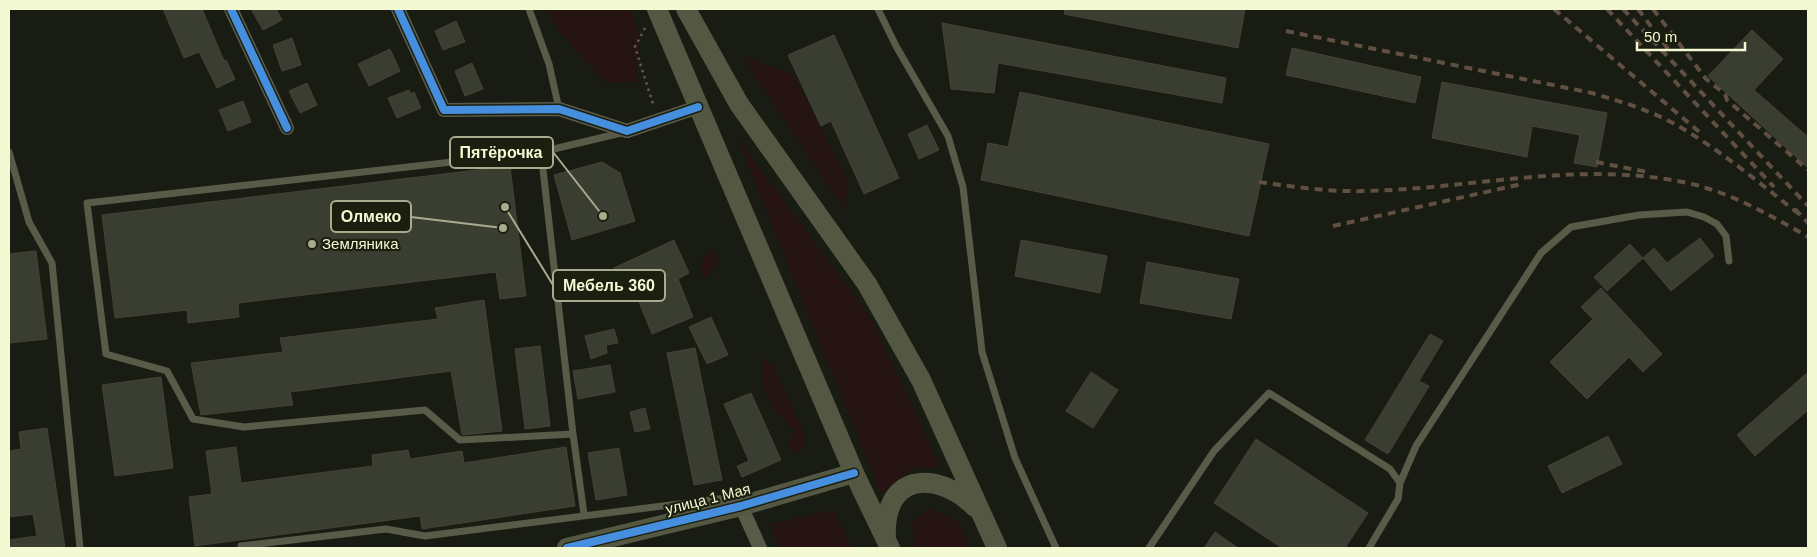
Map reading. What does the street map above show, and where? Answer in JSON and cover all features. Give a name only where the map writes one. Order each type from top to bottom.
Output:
[{"type":"main road","points":[[657,9],[854,473],[888,545]]},
{"type":"main road","points":[[686,9],[739,104],[867,284],[921,380],[978,510],[997,548]]},
{"type":"main road","name":"улица 1 Мая","points":[[567,548],[613,543],[854,473]]},
{"type":"main road","points":[[888,545],[885,524],[889,510],[896,496],[910,485],[926,481],[944,485],[962,494],[978,510]]},
{"type":"street","points":[[231,9],[287,128]]},
{"type":"street","points":[[398,9],[444,110],[559,109],[627,131],[698,107]]},
{"type":"street","points":[[742,506],[760,548]]},
{"type":"lane","points":[[529,9],[549,64],[559,109]]},
{"type":"lane","points":[[878,9],[896,46],[948,136],[963,187],[982,352],[1015,458],[1056,548]]},
{"type":"lane","points":[[573,434],[460,440],[425,410],[244,427],[193,419],[167,371],[106,354],[87,203],[541,152],[627,131]]},
{"type":"lane","points":[[9,152],[29,222],[52,263],[80,548]]},
{"type":"lane","points":[[541,152],[584,514]]},
{"type":"lane","points":[[1369,548],[1398,499],[1400,483],[1416,446],[1541,253],[1571,227],[1639,215],[1687,212],[1704,217],[1717,224],[1726,236],[1729,261]]},
{"type":"lane","points":[[1149,548],[1214,451],[1269,393],[1390,469],[1400,483]]},
{"type":"lane","points":[[241,546],[386,529],[425,536],[584,514],[726,498],[734,499],[742,506]]},
{"type":"path","points":[[645,28],[635,47],[658,121]]},
{"type":"shaded area","points":[[547,9],[630,9],[640,36],[636,82],[606,83],[557,29]]},
{"type":"shaded area","points":[[745,57],[793,74],[848,180],[845,210],[752,72]]},
{"type":"shaded area","points":[[736,136],[872,320],[941,468],[913,467],[881,494]]},
{"type":"shaded area","points":[[715,251],[719,261],[705,279],[701,272],[704,256]]},
{"type":"shaded area","points":[[764,358],[773,366],[803,430],[804,448],[795,455],[788,444],[795,431],[780,416],[764,389],[761,369]]},
{"type":"shaded area","points":[[929,508],[957,520],[971,548],[914,548],[912,523]]},
{"type":"shaded area","points":[[834,510],[852,548],[781,548],[769,524]]},
{"type":"building","points":[[163,9],[202,9],[224,61],[226,60],[235,79],[217,88],[199,52],[184,58]]},
{"type":"building","points":[[251,9],[276,9],[282,20],[263,30]]},
{"type":"building","points":[[1065,9],[1245,9],[1238,48],[1064,14]]},
{"type":"building","points":[[456,21],[465,42],[443,50],[435,31]]},
{"type":"building","points":[[942,23],[1226,78],[1222,103],[998,63],[994,93],[951,89]]},
{"type":"building","points":[[1752,30],[1783,59],[1754,90],[1808,137],[1808,168],[1708,76]]},
{"type":"building","points":[[834,35],[899,178],[864,194],[831,121],[821,126],[788,55]]},
{"type":"building","points":[[292,38],[301,65],[282,71],[273,45]]},
{"type":"building","points":[[1292,48],[1421,77],[1415,103],[1286,75]]},
{"type":"building","points":[[390,49],[400,71],[369,86],[358,64]]},
{"type":"building","points":[[472,63],[483,89],[465,96],[455,71]]},
{"type":"building","points":[[1442,82],[1607,113],[1597,167],[1574,163],[1580,135],[1532,126],[1527,157],[1432,138]]},
{"type":"building","points":[[307,83],[317,105],[300,113],[289,91]]},
{"type":"building","points":[[409,90],[411,94],[414,92],[421,108],[397,118],[388,98]]},
{"type":"building","points":[[1020,92],[1269,144],[1249,236],[981,180],[988,143],[1008,147]]},
{"type":"building","points":[[243,101],[251,122],[228,131],[219,110]]},
{"type":"building","points":[[927,125],[939,150],[919,159],[908,134]]},
{"type":"building","points":[[602,162],[620,173],[635,221],[572,240],[554,175]]},
{"type":"building","name":"Земляника","points":[[510,166],[526,296],[500,299],[496,272],[238,303],[239,317],[188,323],[187,310],[115,318],[102,215]]},
{"type":"building","points":[[1700,238],[1714,256],[1671,291],[1643,258],[1654,248],[1667,263]]},
{"type":"building","points":[[674,240],[689,273],[678,279],[693,317],[652,334],[637,297],[629,301],[614,268]]},
{"type":"building","points":[[1021,240],[1107,256],[1100,293],[1015,276]]},
{"type":"building","points":[[1630,244],[1643,258],[1607,291],[1594,277]]},
{"type":"building","points":[[36,251],[47,339],[9,343],[9,254]]},
{"type":"building","points":[[1147,262],[1239,279],[1231,319],[1140,303]]},
{"type":"building","points":[[1601,288],[1662,354],[1643,372],[1629,357],[1587,399],[1550,362],[1593,319],[1581,307]]},
{"type":"building","points":[[484,300],[502,431],[462,435],[451,371],[290,392],[293,405],[201,415],[191,363],[283,352],[280,338],[438,319],[435,308]]},
{"type":"building","points":[[711,317],[728,355],[707,364],[689,327]]},
{"type":"building","points":[[614,329],[618,343],[606,345],[607,353],[591,359],[585,336]]},
{"type":"building","points":[[1430,334],[1443,341],[1419,381],[1429,386],[1388,454],[1365,440]]},
{"type":"building","points":[[540,346],[550,426],[525,429],[515,349]]},
{"type":"building","points":[[695,348],[722,480],[694,485],[667,353]]},
{"type":"building","points":[[610,365],[615,392],[578,399],[573,371]]},
{"type":"building","points":[[1091,372],[1118,390],[1093,428],[1066,411]]},
{"type":"building","points":[[1808,372],[1808,410],[1755,456],[1737,435]]},
{"type":"building","points":[[161,377],[173,468],[115,476],[102,385]]},
{"type":"building","points":[[751,393],[781,460],[742,477],[737,466],[749,461],[724,404]]},
{"type":"building","points":[[645,408],[650,429],[635,432],[630,412]]},
{"type":"building","points":[[47,428],[65,548],[9,548],[9,540],[37,536],[33,514],[9,517],[9,451],[21,449],[19,432]]},
{"type":"building","points":[[1608,436],[1622,464],[1562,493],[1548,466]]},
{"type":"building","points":[[1256,439],[1368,513],[1345,548],[1282,548],[1214,503]]},
{"type":"building","points":[[236,447],[241,483],[373,466],[372,455],[408,450],[410,459],[462,451],[464,463],[566,447],[575,506],[422,529],[420,516],[195,546],[189,497],[212,494],[206,451]]},
{"type":"building","points":[[619,448],[627,495],[596,500],[588,453]]},
{"type":"building","points":[[1215,532],[1238,548],[1204,548]]},
{"type":"railway","points":[[1554,9],[1703,135]]},
{"type":"railway","points":[[1607,9],[1774,187]]},
{"type":"railway","points":[[1623,9],[1808,206]]},
{"type":"railway","points":[[1638,9],[1668,49]]},
{"type":"railway","points":[[1653,9],[1706,79],[1725,94],[1727,100],[1808,170]]},
{"type":"railway","points":[[1286,31],[1592,93],[1652,113],[1705,142],[1799,214]]},
{"type":"railway","points":[[1596,162],[1647,172]]},
{"type":"railway","points":[[1259,182],[1325,190],[1365,191],[1406,189],[1528,177],[1610,174],[1651,177],[1707,188],[1766,214],[1808,237]]},
{"type":"railway","points":[[1333,226],[1522,184]]},
{"type":"railway","points":[[1795,209],[1808,223]]},
{"type":"cycle path","points":[[231,9],[287,128]]},
{"type":"cycle path","points":[[398,9],[444,110],[559,109],[627,131],[698,107]]},
{"type":"cycle path","points":[[567,548],[741,506],[854,473]]},
{"type":"place","name":"Мебель 360","points":[[505,207]]},
{"type":"place","name":"Пятёрочка","points":[[603,216]]},
{"type":"place","name":"Олмеко","points":[[503,228]]},
{"type":"place","name":"Земляника","points":[[312,244]]}]
